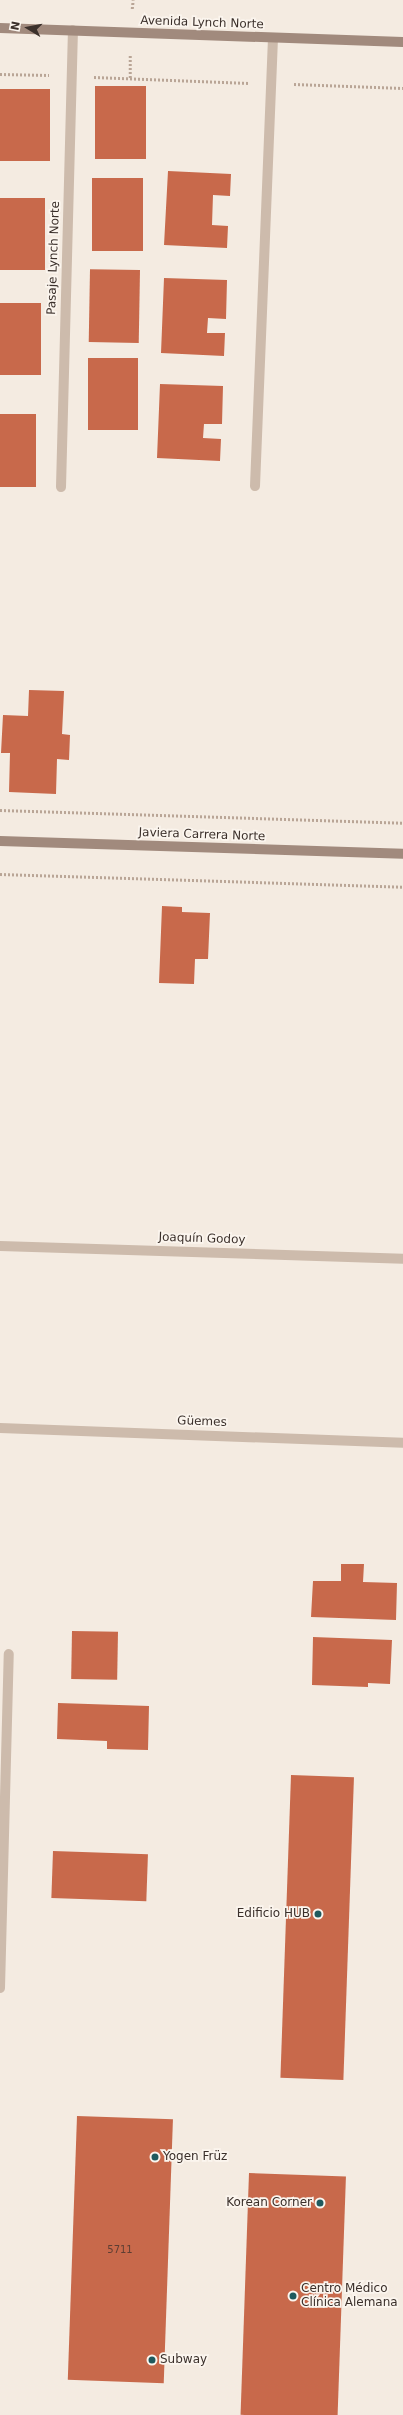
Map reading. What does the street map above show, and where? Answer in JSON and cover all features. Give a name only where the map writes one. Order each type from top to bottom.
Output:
[{"type":"street","name":"Avenida Lynch Norte","points":[[0,28],[403,42]]},
{"type":"street","name":"Pasaje Lynch Norte","points":[[61,487],[73,30]]},
{"type":"street","points":[[255,486],[272,38]]},
{"type":"street","name":"Javiera Carrera Norte","points":[[0,841],[403,854]]},
{"type":"street","name":"Joaquín Godoy","points":[[0,1246],[403,1259]]},
{"type":"street","name":"Güemes","points":[[0,1428],[403,1443]]},
{"type":"street","points":[[0,1988],[9,1654]]},
{"type":"path","points":[[0,74],[403,88]]},
{"type":"path","points":[[0,810],[403,823]]},
{"type":"path","points":[[0,874],[403,887]]},
{"type":"building","points":[[95,86],[146,86],[146,159],[95,159]]},
{"type":"building","points":[[0,89],[50,89],[50,161],[0,161]]},
{"type":"building","points":[[168,171],[231,174],[230,196],[213,195],[212,225],[228,226],[227,248],[164,245]]},
{"type":"building","points":[[92,178],[143,178],[143,251],[92,251]]},
{"type":"building","points":[[0,198],[45,198],[45,270],[0,270]]},
{"type":"building","points":[[90,269],[140,270],[139,343],[89,342]]},
{"type":"building","points":[[164,278],[227,280],[226,319],[208,318],[207,333],[225,333],[224,356],[161,353]]},
{"type":"building","points":[[0,303],[41,303],[41,375],[0,375]]},
{"type":"building","points":[[88,358],[138,358],[138,430],[88,430]]},
{"type":"building","points":[[160,384],[223,386],[222,424],[204,424],[203,438],[221,439],[220,461],[157,458]]},
{"type":"building","points":[[0,414],[36,414],[36,487],[0,487]]},
{"type":"building","points":[[29,690],[64,691],[62,734],[70,735],[69,760],[57,759],[56,794],[9,792],[10,753],[1,753],[3,715],[28,716]]},
{"type":"building","points":[[162,906],[182,907],[182,912],[210,913],[208,959],[195,959],[194,984],[159,983]]},
{"type":"building","points":[[341,1564],[364,1564],[363,1582],[397,1583],[396,1620],[311,1617],[313,1581],[341,1581]]},
{"type":"building","points":[[72,1631],[118,1632],[117,1680],[71,1679]]},
{"type":"building","points":[[313,1637],[392,1640],[390,1684],[368,1683],[368,1687],[312,1685]]},
{"type":"building","points":[[58,1703],[149,1706],[148,1750],[107,1749],[107,1741],[57,1739]]},
{"type":"building","name":"Edificio HUB","points":[[291,1775],[354,1777],[343,2080],[280,2078]]},
{"type":"building","points":[[53,1851],[148,1854],[146,1901],[51,1898]]},
{"type":"building","points":[[77,2116],[173,2119],[164,2383],[68,2380]]},
{"type":"building","name":"Centro Médico Clínica Alemana","points":[[249,2173],[346,2176],[338,2415],[241,2415]]},
{"type":"place","name":"Edificio HUB","points":[[318,1914]]},
{"type":"place","name":"Yogen Früz","points":[[155,2157]]},
{"type":"place","name":"Korean Corner","points":[[320,2203]]},
{"type":"place","name":"Centro Médico Clínica Alemana","points":[[293,2296]]},
{"type":"place","name":"Subway","points":[[152,2360]]}]
